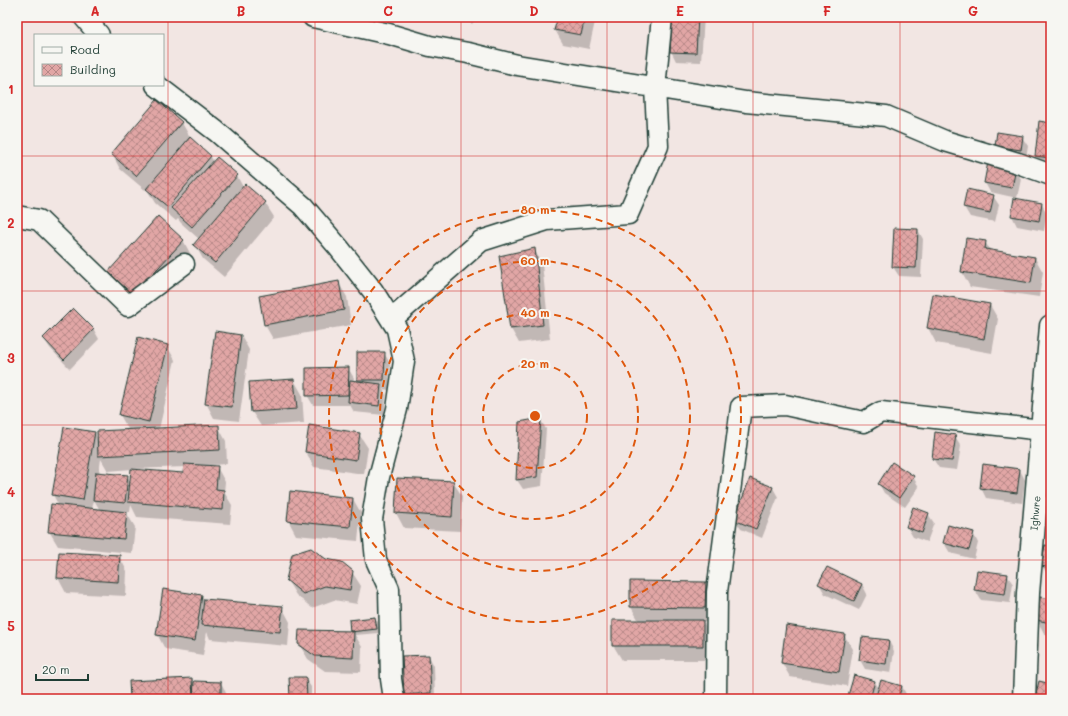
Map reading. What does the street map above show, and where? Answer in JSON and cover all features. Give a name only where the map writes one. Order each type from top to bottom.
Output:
[{"type":"street","points":[[84,17],[98,34]]},
{"type":"street","points":[[313,17],[378,24],[430,46],[468,53],[517,65],[746,102],[886,116],[945,141],[1018,163],[1051,175]]},
{"type":"street","points":[[392,320],[481,241],[547,220],[628,214],[658,146],[655,88],[662,17]]},
{"type":"street","points":[[157,86],[216,131],[303,206],[373,291],[397,329],[404,361],[398,409],[380,477],[372,519],[376,560],[389,589],[391,679],[394,699]]},
{"type":"street","points":[[17,216],[39,220],[128,306],[184,264]]},
{"type":"street","name":"Ighwre","points":[[1024,699],[1028,593],[1051,326]]},
{"type":"street","points":[[716,699],[717,592],[741,408],[784,405],[864,422],[881,412],[1042,430]]},
{"type":"building","points":[[558,17],[585,17],[581,35],[554,30]]},
{"type":"building","points":[[672,17],[698,17],[696,53],[670,52]]},
{"type":"building","points":[[157,100],[182,122],[136,176],[111,154]]},
{"type":"building","points":[[1039,121],[1051,123],[1050,158],[1035,156]]},
{"type":"building","points":[[997,132],[1023,136],[1021,150],[995,146]]},
{"type":"building","points":[[190,137],[211,156],[168,207],[146,189]]},
{"type":"building","points":[[217,157],[238,175],[192,227],[171,208]]},
{"type":"building","points":[[988,162],[1016,168],[1012,188],[984,183]]},
{"type":"building","points":[[245,184],[266,202],[215,263],[193,245]]},
{"type":"building","points":[[967,189],[994,195],[990,213],[963,207]]},
{"type":"building","points":[[1014,198],[1042,203],[1039,221],[1011,216]]},
{"type":"building","points":[[158,216],[184,240],[133,295],[108,272]]},
{"type":"building","points":[[894,228],[918,229],[916,268],[892,267]]},
{"type":"building","points":[[966,238],[986,241],[985,249],[1035,257],[1031,283],[961,272]]},
{"type":"building","points":[[535,248],[543,325],[510,329],[499,256]]},
{"type":"building","points":[[339,281],[344,310],[264,325],[259,296]]},
{"type":"building","points":[[933,294],[990,304],[984,339],[927,328]]},
{"type":"building","points":[[73,308],[94,329],[64,360],[43,338]]},
{"type":"building","points":[[215,331],[241,335],[232,407],[205,404]]},
{"type":"building","points":[[138,337],[168,345],[149,422],[119,415]]},
{"type":"building","points":[[357,352],[385,352],[384,380],[357,380]]},
{"type":"building","points":[[349,367],[348,395],[306,396],[306,368]]},
{"type":"building","points":[[294,379],[297,409],[251,412],[249,382]]},
{"type":"building","points":[[350,380],[381,384],[379,406],[348,402]]},
{"type":"building","points":[[541,418],[537,477],[516,480],[519,422]]},
{"type":"building","points":[[219,425],[220,450],[98,456],[97,431]]},
{"type":"building","points":[[309,425],[360,433],[356,460],[305,452]]},
{"type":"building","points":[[64,427],[95,432],[83,500],[52,495]]},
{"type":"building","points":[[935,432],[956,435],[952,461],[932,459]]},
{"type":"building","points":[[892,462],[914,476],[899,498],[878,484]]},
{"type":"building","points":[[184,464],[218,466],[216,489],[224,490],[223,510],[128,502],[131,469],[183,473]]},
{"type":"building","points":[[983,464],[1020,469],[1017,493],[980,488]]},
{"type":"building","points":[[96,472],[128,475],[125,503],[93,500]]},
{"type":"building","points":[[397,478],[454,481],[452,517],[395,513]]},
{"type":"building","points":[[750,478],[773,487],[756,529],[734,520]]},
{"type":"building","points":[[290,491],[353,498],[350,527],[287,521]]},
{"type":"building","points":[[51,504],[127,512],[124,539],[48,532]]},
{"type":"building","points":[[913,507],[929,513],[922,533],[906,527]]},
{"type":"building","points":[[948,525],[974,532],[969,550],[943,543]]},
{"type":"building","points":[[1045,545],[1051,546],[1051,568],[1041,566]]},
{"type":"building","points":[[311,548],[326,559],[342,562],[353,571],[350,590],[325,586],[303,594],[286,580],[292,554]]},
{"type":"building","points":[[59,552],[120,555],[118,582],[57,578]]},
{"type":"building","points":[[827,567],[862,584],[854,601],[818,584]]},
{"type":"building","points":[[977,570],[1008,574],[1005,594],[974,590]]},
{"type":"building","points":[[630,581],[706,582],[705,608],[630,607]]},
{"type":"building","points":[[163,589],[202,595],[195,641],[156,635]]},
{"type":"building","points":[[1040,597],[1051,599],[1051,623],[1036,620]]},
{"type":"building","points":[[204,599],[283,606],[280,632],[201,625]]},
{"type":"building","points":[[375,617],[377,629],[350,632],[349,620]]},
{"type":"building","points":[[612,620],[703,620],[703,646],[612,646]]},
{"type":"building","points":[[786,625],[845,634],[839,672],[781,663]]},
{"type":"building","points":[[299,630],[354,631],[353,658],[315,656],[298,644]]},
{"type":"building","points":[[862,637],[889,640],[886,664],[859,660]]},
{"type":"building","points":[[429,655],[431,693],[404,695],[402,656]]},
{"type":"building","points":[[854,675],[875,681],[870,699],[847,699]]},
{"type":"building","points":[[289,677],[306,677],[307,699],[290,699]]},
{"type":"building","points":[[192,678],[193,699],[130,699],[129,681]]},
{"type":"building","points":[[881,680],[902,686],[898,699],[875,699]]},
{"type":"building","points":[[194,681],[221,682],[221,699],[193,699]]},
{"type":"building","points":[[1039,681],[1051,684],[1051,699],[1035,699]]}]
